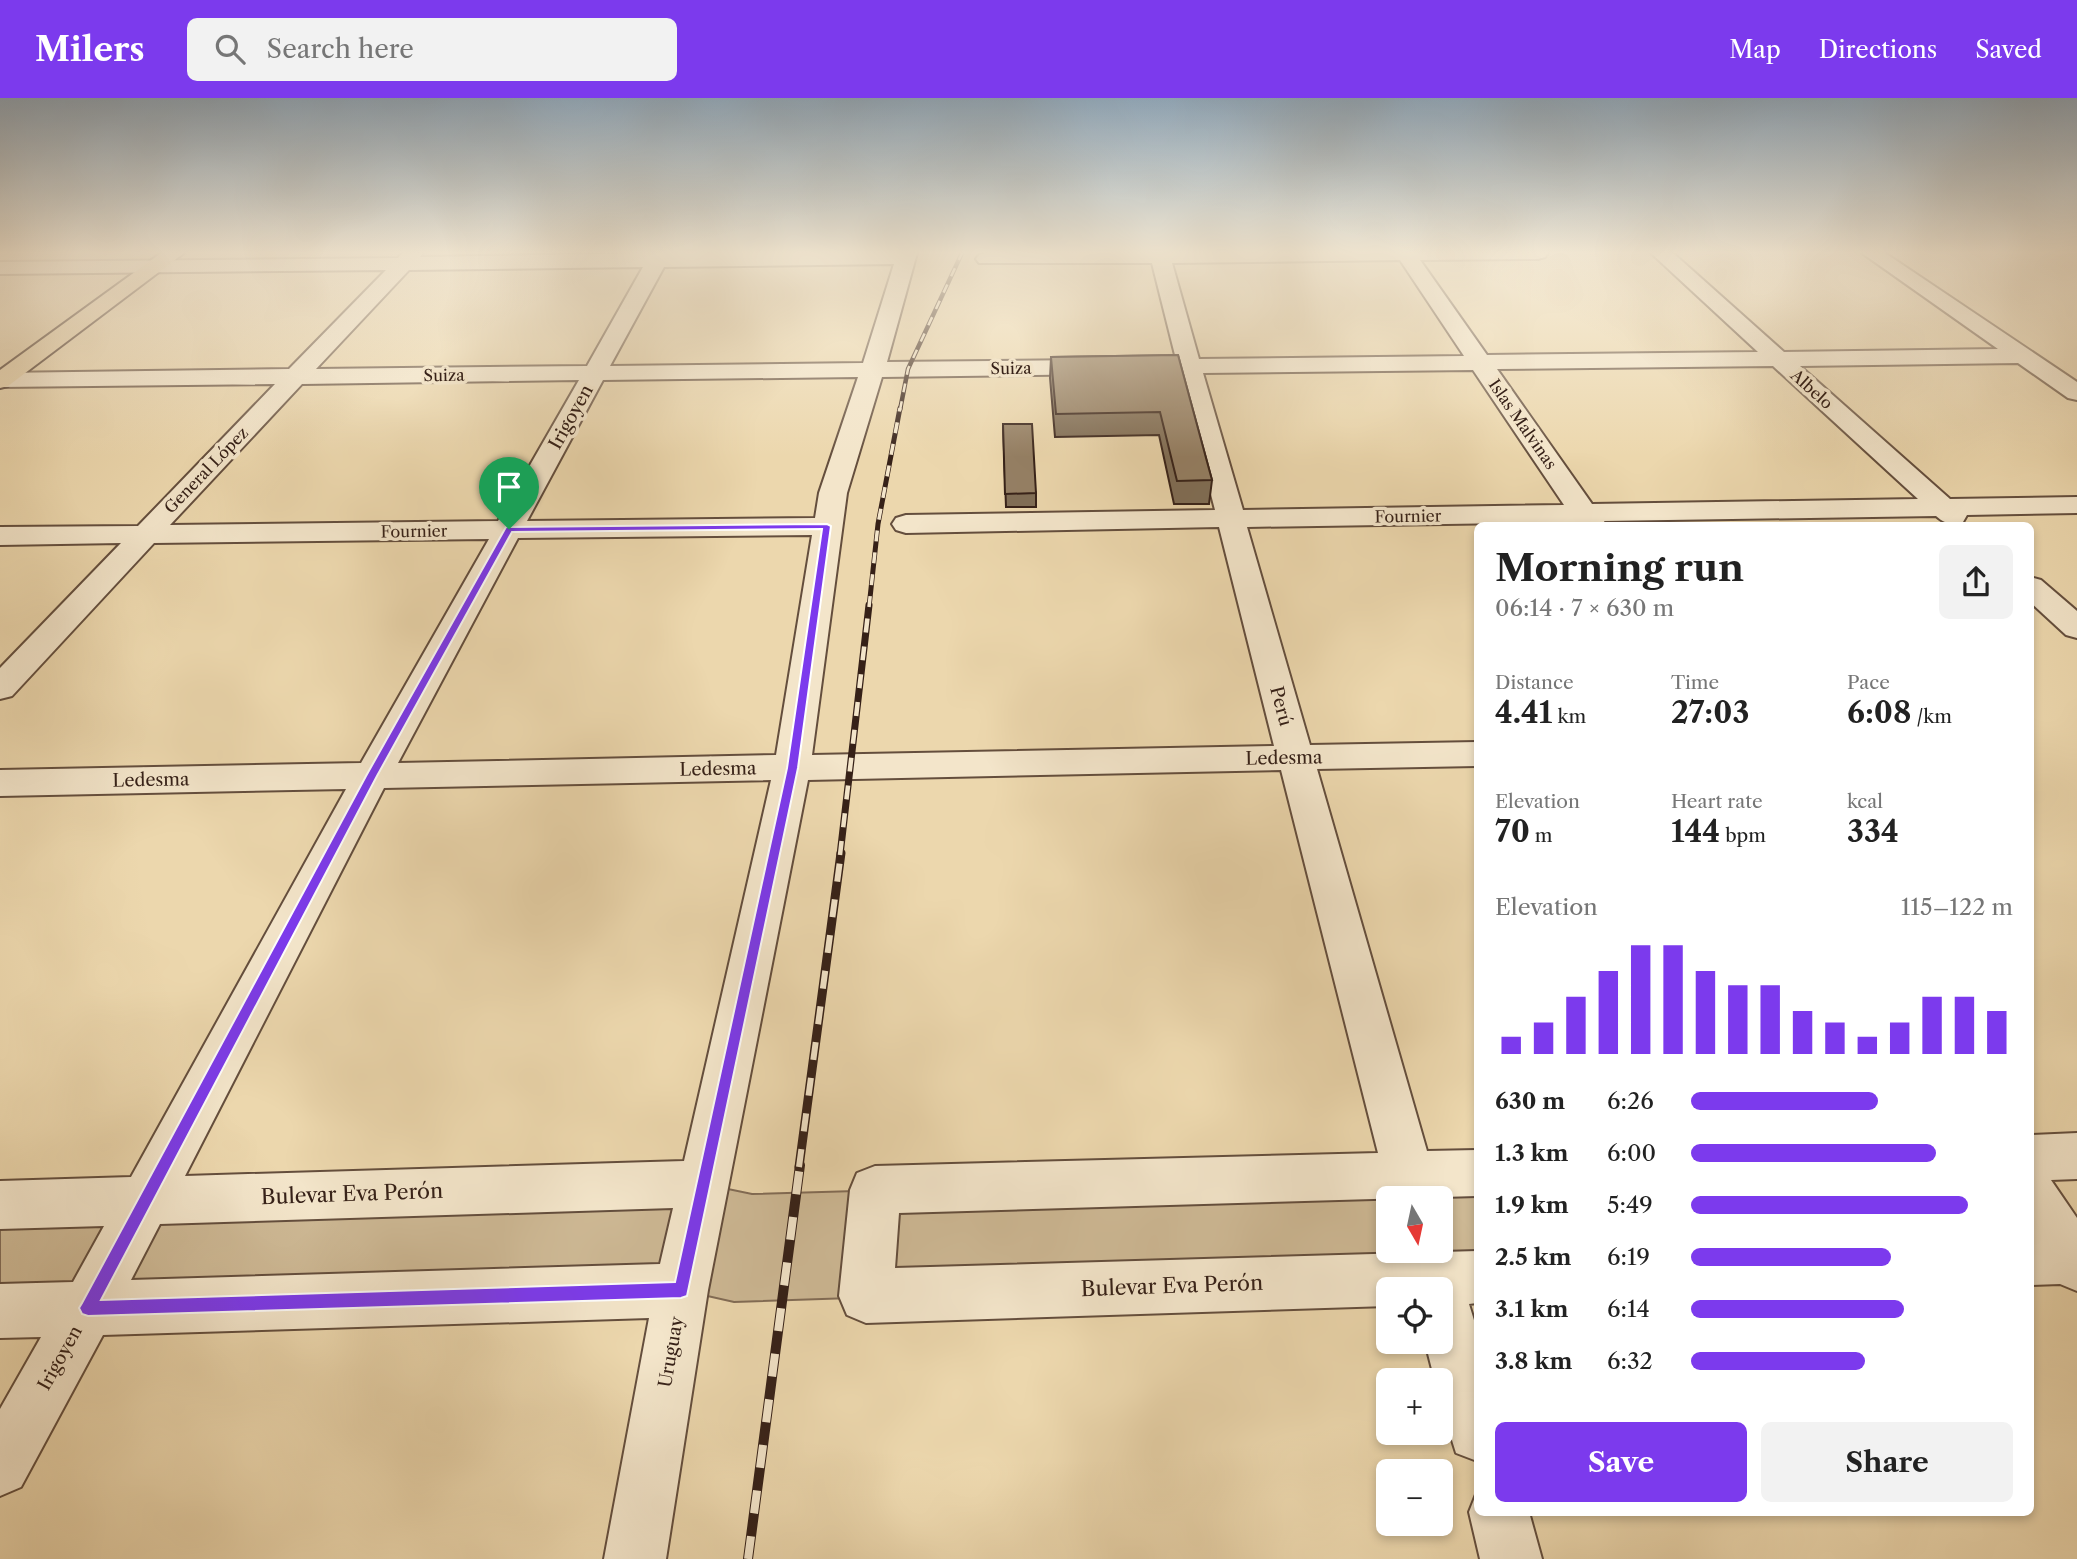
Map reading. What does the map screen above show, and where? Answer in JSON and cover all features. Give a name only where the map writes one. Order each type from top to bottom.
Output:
[{"type":"main road","points":[[0,380],[80,321]]},
{"type":"street","name":"General López","points":[[0,688],[347,321]]},
{"type":"street","name":"Irigoyen","points":[[0,1466],[88,1308],[372,776],[624,321]]},
{"type":"street","points":[[873,369],[887,321]]},
{"type":"street","name":"Perú","points":[[1178,321],[1411,1186]]},
{"type":"street","name":"Islas Malvinas","points":[[1452,321],[1588,519]]},
{"type":"street","name":"Albelo","points":[[1737,321],[1953,516]]},
{"type":"street","points":[[1972,321],[2077,393]]},
{"type":"street","name":"Suiza","points":[[0,380],[2023,356]]},
{"type":"street","name":"Uruguay","points":[[635,1559],[681,1290],[792,768],[827,526],[840,469],[873,369]]},
{"type":"street","name":"Fournier","points":[[906,524],[1231,519],[1953,516],[2077,505]]},
{"type":"street","name":"Fournier","points":[[0,536],[827,526]]},
{"type":"street","points":[[2034,590],[2077,628]]},
{"type":"street","name":"Ledesma","points":[[0,783],[1474,754]]},
{"type":"street","points":[[2034,1157],[2077,1156]]},
{"type":"street","points":[[1416,1186],[1474,1174]]},
{"type":"street","name":"Bulevar Eva Perón","points":[[0,1205],[704,1184]]},
{"type":"street","name":"Bulevar Eva Perón","points":[[1376,1187],[875,1190],[866,1296],[1376,1280]]},
{"type":"street","points":[[2034,1199],[2064,1260]]},
{"type":"street","points":[[0,1311],[681,1290]]},
{"type":"street","points":[[1453,1320],[1474,1418]]},
{"type":"street","points":[[1500,1516],[1511,1559]]},
{"type":"shaded area","points":[[1474,1173],[1474,1277],[1376,1277],[1376,1280],[734,1302],[681,1290],[0,1311],[0,1205],[704,1184],[752,1194]]},
{"type":"building","points":[[1178,355],[1212,480],[1177,481],[1160,412],[1056,414],[1051,357]]},
{"type":"building","points":[[1003,424],[1032,424],[1036,493],[1005,494]]},
{"type":"railway","points":[[900,410],[908,369],[930,321]]},
{"type":"railway","points":[[869,607],[878,524],[900,408]]},
{"type":"railway","points":[[840,855],[869,605]]},
{"type":"railway","points":[[799,1167],[841,853]]},
{"type":"railway","points":[[748,1559],[800,1165]]},
{"type":"route","points":[[827,526],[792,768],[681,1290],[88,1308],[372,776],[509,529],[827,526]]}]
